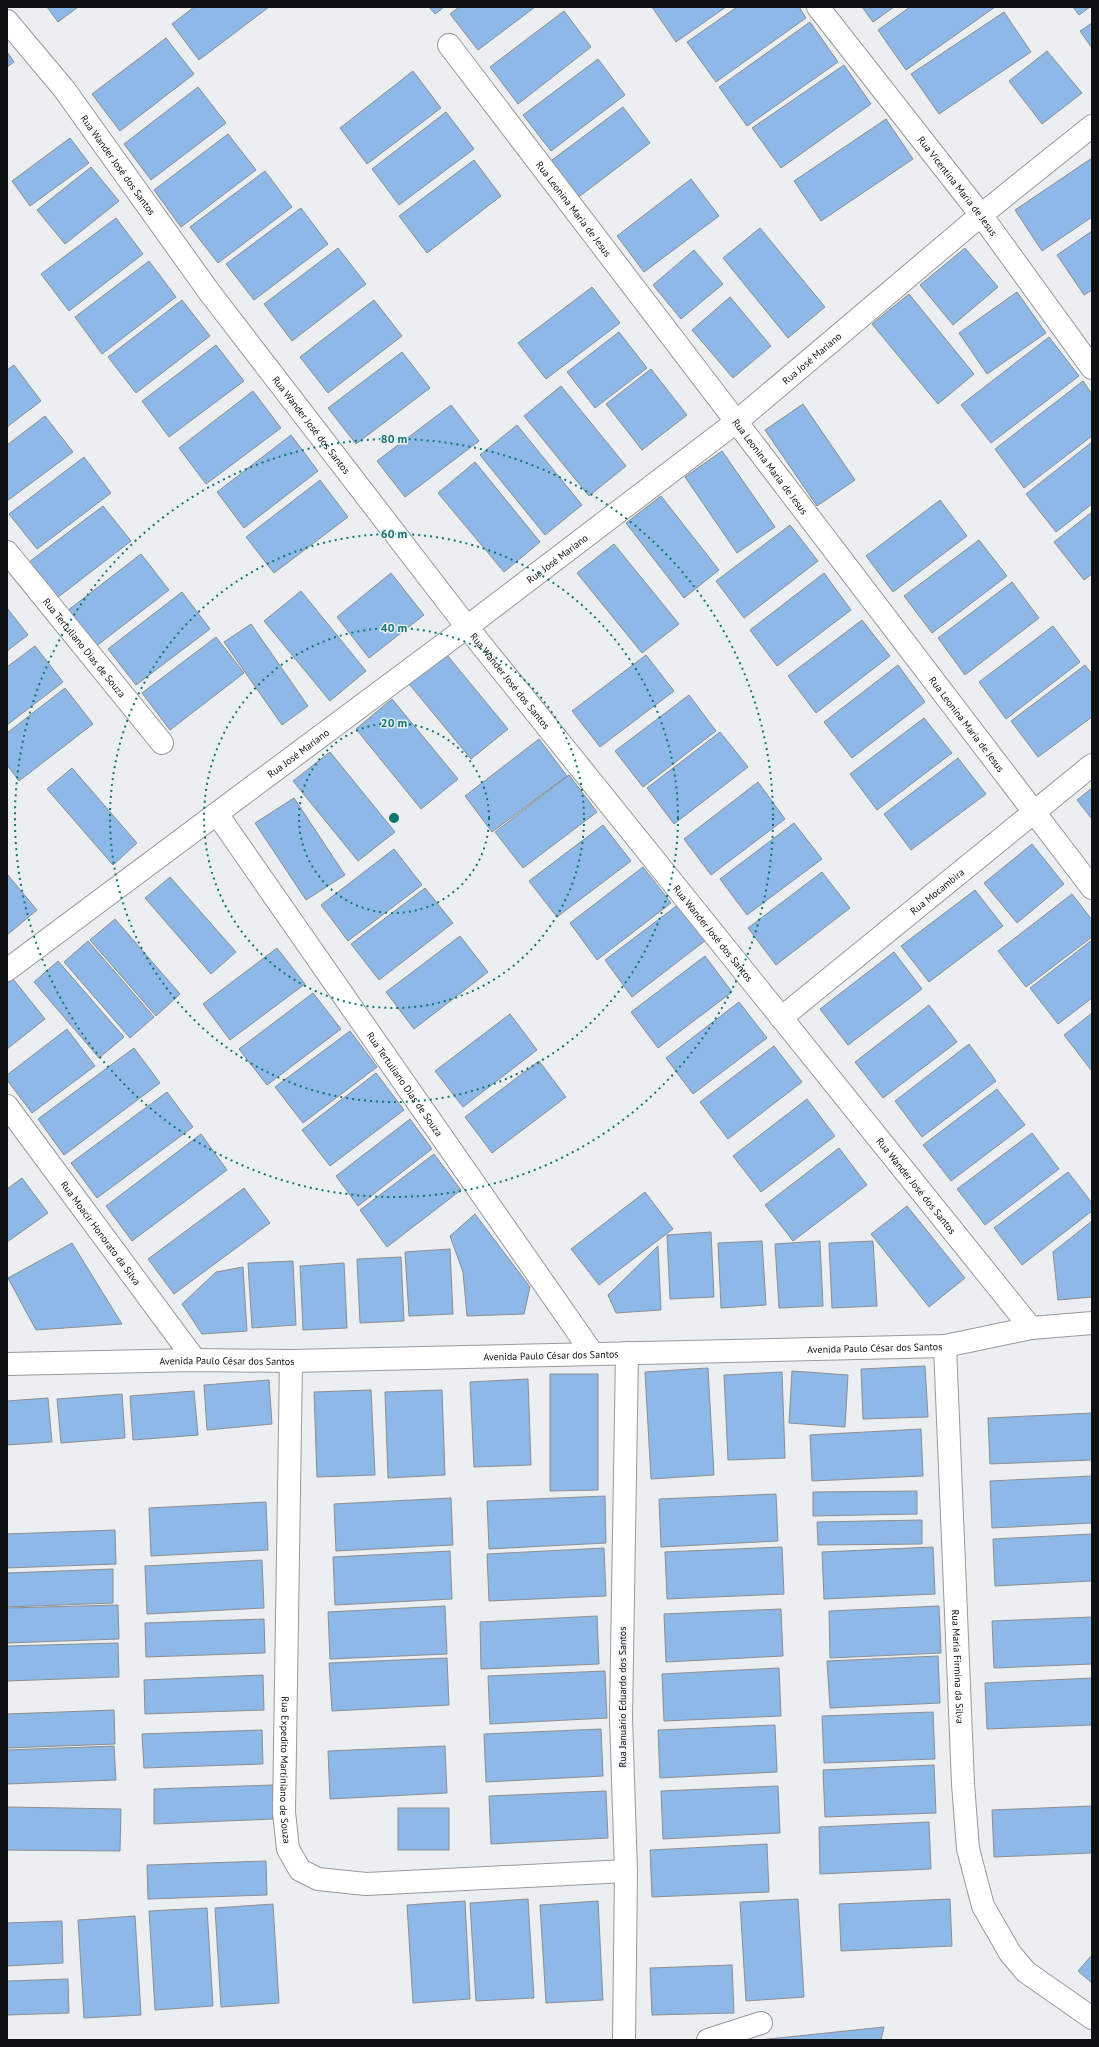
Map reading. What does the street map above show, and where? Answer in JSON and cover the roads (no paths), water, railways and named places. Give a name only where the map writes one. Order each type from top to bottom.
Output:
[{"type":"street","name":"Rua Vicentina Maria de Jesus","points":[[818,7],[981,215],[1092,368]]},
{"type":"street","name":"Rua Wander José dos Santos","points":[[7,21],[64,89],[210,293],[467,627],[1031,1328]]},
{"type":"street","name":"Rua Leonina Maria de Jesus","points":[[449,45],[1092,888]]},
{"type":"street","name":"Rua José Mariano","points":[[7,970],[467,627],[736,422],[981,215],[1092,126]]},
{"type":"street","name":"Rua Tertuliano Dias de Souza","points":[[7,552],[162,743]]},
{"type":"street","name":"Rua Mocambira","points":[[781,1018],[1092,765]]},
{"type":"street","name":"Rua Tertuliano Dias de Souza","points":[[217,814],[593,1354]]},
{"type":"street","name":"Rua Moacir Honorato da Silva","points":[[7,1106],[195,1360]]},
{"type":"street","name":"Avenida Paulo César dos Santos","points":[[7,1364],[195,1360],[291,1361],[944,1346],[1031,1328],[1092,1323]]},
{"type":"street","name":"Rua Maria Firmina da Silva","points":[[944,1346],[962,1784],[968,1849],[983,1906],[1010,1953],[1026,1972],[1092,2018]]},
{"type":"street","name":"Rua Januário Eduardo dos Santos","points":[[624,2040],[626,1871],[621,1717],[627,1353]]},
{"type":"street","name":"Rua Expedito Martiniano de Souza","points":[[291,1361],[284,1812],[288,1849],[300,1870],[318,1879],[366,1884],[626,1871]]},
{"type":"street","points":[[708,2040],[761,2023]]}]
